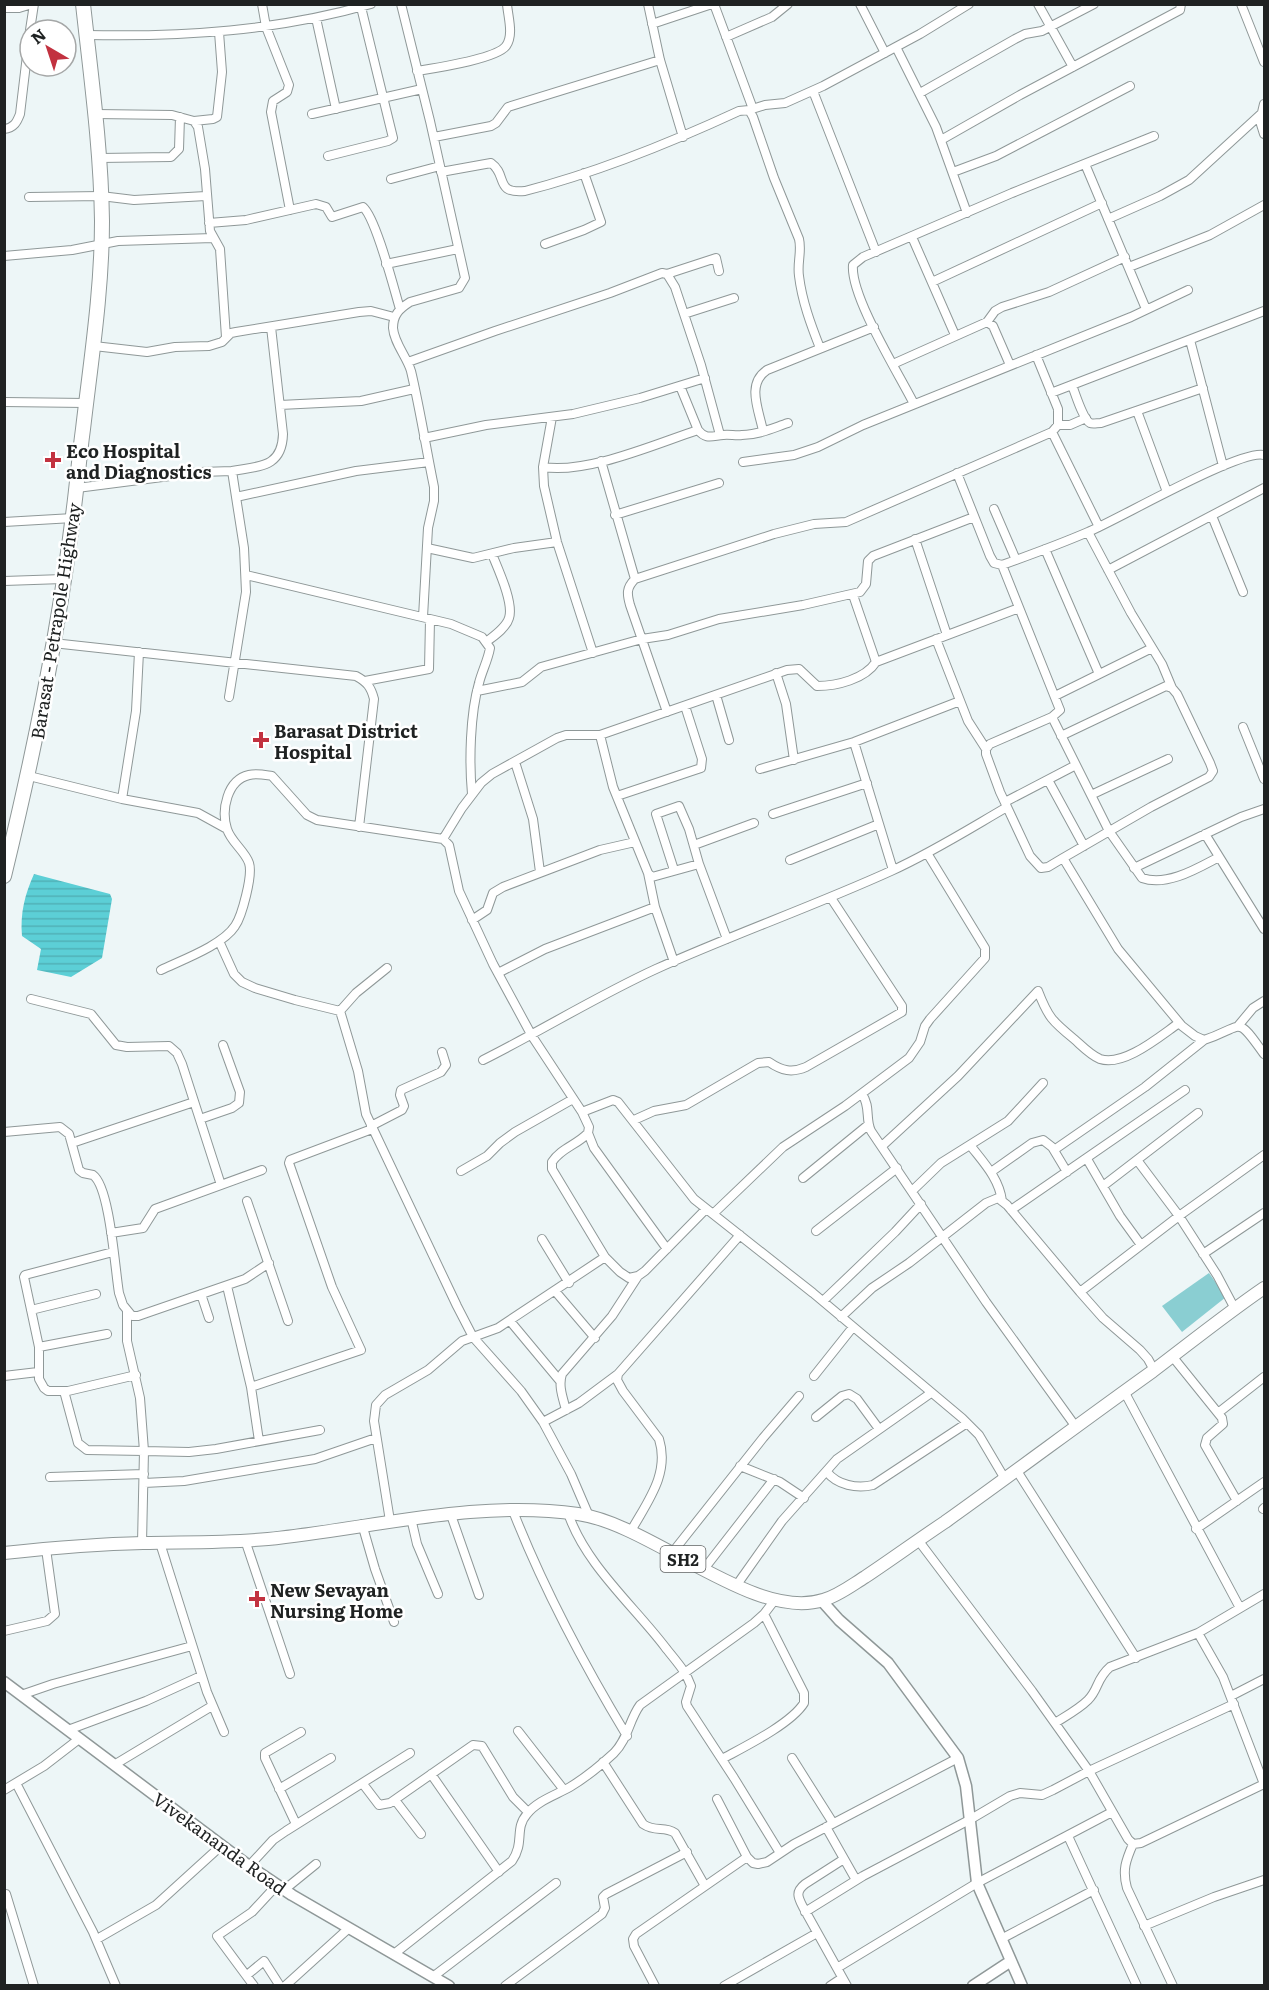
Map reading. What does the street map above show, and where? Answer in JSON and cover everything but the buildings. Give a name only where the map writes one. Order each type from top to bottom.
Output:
[{"type":"highway","name":"Barasat - Petrapole Highway","points":[[4,876],[29,776],[53,643],[73,518],[94,346],[101,245],[100,158],[83,4]]},
{"type":"main road","name":"SH2","points":[[4,1553],[142,1543],[245,1540],[308,1534],[411,1518],[546,1510],[612,1522],[736,1586],[774,1600],[791,1603],[822,1601],[849,1587],[1017,1472],[1264,1288]]},
{"type":"street","points":[[4,8],[33,4]]},
{"type":"street","points":[[262,4],[266,27],[288,86],[287,92],[273,100],[271,112],[290,210]]},
{"type":"street","points":[[87,35],[152,36],[266,27],[316,18],[371,4]]},
{"type":"street","points":[[400,4],[465,271],[462,285],[452,291],[410,302],[400,309],[394,318],[393,331],[408,362],[434,487],[434,501],[428,528],[423,617]]},
{"type":"street","points":[[417,71],[483,57],[500,51],[506,45],[509,37],[507,4]]},
{"type":"street","points":[[648,4],[660,60],[683,137]]},
{"type":"street","points":[[652,24],[713,4],[784,205],[799,238],[801,247],[798,260],[799,278],[806,309],[820,348]]},
{"type":"street","points":[[726,37],[772,17],[788,4]]},
{"type":"street","points":[[860,4],[885,53]]},
{"type":"street","points":[[1038,4],[1073,67]]},
{"type":"street","points":[[920,93],[1025,34],[1042,31],[1094,4]]},
{"type":"street","points":[[941,140],[1180,10],[1181,4]]},
{"type":"street","points":[[1241,4],[1264,62]]},
{"type":"street","points":[[391,179],[441,169],[492,163],[497,167],[505,188],[513,192],[543,186],[683,137],[739,111],[785,103],[885,53],[964,6]]},
{"type":"street","points":[[328,156],[392,139],[361,7]]},
{"type":"street","points":[[316,18],[336,109]]},
{"type":"street","points":[[96,114],[180,117],[194,121],[217,117],[222,72],[219,32]]},
{"type":"street","points":[[896,47],[941,140],[967,213]]},
{"type":"street","points":[[434,137],[491,126],[500,119],[508,107],[660,60]]},
{"type":"street","points":[[4,129],[11,128],[21,114],[23,78]]},
{"type":"street","points":[[953,172],[996,156],[1130,86]]},
{"type":"street","points":[[312,114],[422,89]]},
{"type":"street","points":[[813,91],[876,252]]},
{"type":"street","points":[[1264,104],[1260,121],[1264,134]]},
{"type":"street","points":[[1108,219],[1189,180],[1261,114]]},
{"type":"street","points":[[100,158],[171,157],[179,149],[180,117]]},
{"type":"street","points":[[194,121],[198,127],[205,169],[209,223],[219,249],[226,337]]},
{"type":"street","points":[[914,404],[874,327],[852,272],[853,265],[876,252],[967,213],[1154,136]]},
{"type":"street","points":[[1085,164],[1146,309]]},
{"type":"street","points":[[545,244],[601,222],[584,173]]},
{"type":"street","points":[[29,197],[101,196],[134,200],[206,196]]},
{"type":"street","points":[[932,282],[1102,203]]},
{"type":"street","points":[[209,223],[246,220],[321,204],[326,207],[332,217],[363,207],[368,214],[400,309]]},
{"type":"street","points":[[1128,267],[1210,235],[1264,205]]},
{"type":"street","points":[[912,237],[955,336]]},
{"type":"street","points":[[4,256],[30,255],[118,241],[213,238]]},
{"type":"street","points":[[386,264],[458,249]]},
{"type":"street","points":[[893,364],[987,321],[995,311],[1002,307],[1049,292],[1125,257]]},
{"type":"street","points":[[408,362],[662,273],[667,274],[716,258],[719,271]]},
{"type":"street","points":[[667,274],[675,287],[684,314],[705,378],[720,435]]},
{"type":"street","points":[[743,462],[794,455],[819,447],[863,425],[1188,290]]},
{"type":"street","points":[[684,314],[734,298]]},
{"type":"street","points":[[1051,393],[1264,310]]},
{"type":"street","points":[[94,346],[158,351],[175,347],[216,345],[236,332],[365,311],[394,318]]},
{"type":"street","points":[[987,321],[995,331],[1010,365]]},
{"type":"street","points":[[77,488],[201,472],[232,471],[266,465],[274,460],[282,450],[283,434],[271,327]]},
{"type":"street","points":[[763,431],[754,389],[759,375],[766,370],[874,327]]},
{"type":"street","points":[[1190,340],[1223,466]]},
{"type":"street","points":[[1036,355],[1058,409],[1055,428],[1099,527]]},
{"type":"street","points":[[424,438],[486,425],[573,414],[640,398],[705,378]]},
{"type":"street","points":[[680,386],[698,430],[708,438],[763,431],[788,423]]},
{"type":"street","points":[[1072,386],[1086,418],[1093,424],[1203,388]]},
{"type":"street","points":[[280,405],[362,401],[414,389]]},
{"type":"street","points":[[4,402],[86,403]]},
{"type":"street","points":[[1137,411],[1167,492]]},
{"type":"street","points":[[552,417],[543,467],[544,486],[557,542],[593,653]]},
{"type":"street","points":[[667,712],[628,595],[628,586],[634,579],[742,544],[814,524],[846,522],[1055,428],[1086,418]]},
{"type":"street","points":[[543,467],[576,466],[624,455],[698,430]]},
{"type":"street","points":[[957,473],[990,556],[994,562],[1002,565],[1088,532],[1223,466],[1251,455],[1264,455]]},
{"type":"street","points":[[601,460],[634,579]]},
{"type":"street","points":[[236,496],[356,471],[429,462]]},
{"type":"street","points":[[229,697],[246,592],[244,548],[232,471]]},
{"type":"street","points":[[615,515],[719,483]]},
{"type":"street","points":[[1108,570],[1264,488]]},
{"type":"street","points":[[994,509],[1016,560]]},
{"type":"street","points":[[1212,516],[1243,592]]},
{"type":"street","points":[[477,691],[514,685],[522,682],[541,667],[719,619],[853,595],[864,589],[866,568],[873,556],[974,517]]},
{"type":"street","points":[[4,522],[73,518]]},
{"type":"street","points":[[936,639],[960,701],[975,733],[986,748],[989,763],[1006,805],[1036,864],[1041,868],[1048,867],[1209,777],[1213,771],[1182,703],[1088,532]]},
{"type":"street","points":[[915,539],[947,635]]},
{"type":"street","points":[[427,548],[473,558],[514,548],[557,542]]},
{"type":"street","points":[[1045,549],[1099,674]]},
{"type":"street","points":[[486,642],[505,626],[509,618],[508,600],[492,554]]},
{"type":"street","points":[[986,748],[990,744],[1052,717],[1060,710],[1002,565]]},
{"type":"street","points":[[246,575],[423,617],[472,632],[486,642],[490,648],[489,656],[477,691],[470,761],[472,794]]},
{"type":"street","points":[[4,581],[63,579]]},
{"type":"street","points":[[853,595],[876,663]]},
{"type":"street","points":[[443,839],[472,794],[492,774],[557,738],[566,735],[600,735],[794,668],[800,669],[817,686],[861,676],[871,670],[876,663],[1019,608]]},
{"type":"street","points":[[365,681],[429,669],[430,620],[423,617]]},
{"type":"street","points":[[53,643],[356,676],[365,681],[372,688],[374,699],[359,827]]},
{"type":"street","points":[[1055,696],[1152,648]]},
{"type":"street","points":[[122,799],[136,711],[139,652]]},
{"type":"street","points":[[776,673],[786,704],[794,760]]},
{"type":"street","points":[[1061,736],[1159,688],[1166,686],[1172,688]]},
{"type":"street","points":[[716,695],[729,740]]},
{"type":"street","points":[[760,770],[854,742],[960,701]]},
{"type":"street","points":[[617,796],[701,768],[702,759],[685,706]]},
{"type":"street","points":[[1052,717],[1109,831],[1142,878],[1150,880],[1190,872],[1219,857]]},
{"type":"street","points":[[1243,727],[1264,779]]},
{"type":"street","points":[[600,735],[617,796],[648,873],[655,907],[674,962]]},
{"type":"street","points":[[854,742],[893,870]]},
{"type":"street","points":[[1091,795],[1168,759]]},
{"type":"street","points":[[515,762],[533,819],[540,872]]},
{"type":"street","points":[[483,1060],[531,1036],[610,991],[727,939],[831,898],[893,870],[927,853],[1076,765]]},
{"type":"street","points":[[161,970],[219,941],[237,924],[250,870],[249,862],[232,840],[224,812],[233,785],[243,777],[251,774],[272,776],[307,815],[317,820],[443,839],[448,845],[459,891],[531,1036],[582,1112],[589,1126],[588,1133],[594,1148],[667,1249]]},
{"type":"street","points":[[29,776],[122,799],[198,813],[227,828]]},
{"type":"street","points":[[1048,780],[1084,846]]},
{"type":"street","points":[[773,814],[867,783]]},
{"type":"street","points":[[674,870],[656,814],[679,806],[727,939]]},
{"type":"street","points":[[1134,867],[1264,809]]},
{"type":"street","points":[[694,845],[754,823]]},
{"type":"street","points":[[790,860],[879,824]]},
{"type":"street","points":[[1205,834],[1262,920],[1264,929]]},
{"type":"street","points":[[472,920],[487,910],[493,893],[540,872],[600,850],[635,842]]},
{"type":"street","points":[[560,1381],[566,1368],[595,1338],[623,1302],[638,1276],[783,1147],[862,1094],[909,1058],[920,1042],[930,1019],[985,958],[985,948],[927,853]]},
{"type":"street","points":[[1063,858],[1118,949],[1179,1023],[1204,1040]]},
{"type":"street","points":[[648,873],[652,877],[699,864]]},
{"type":"street","points":[[634,1120],[654,1111],[686,1105],[758,1063],[769,1062],[780,1069],[791,1071],[807,1067],[902,1012],[902,1006],[831,898]]},
{"type":"street","points":[[498,973],[553,945],[655,907]]},
{"type":"street","points":[[219,941],[234,974],[242,982],[295,1000],[340,1011]]},
{"type":"street","points":[[340,1011],[356,993],[387,968]]},
{"type":"street","points":[[882,1146],[958,1076],[1038,991],[1045,1010],[1052,1020],[1100,1058],[1108,1060],[1131,1055],[1179,1023]]},
{"type":"street","points":[[31,999],[91,1014],[116,1045],[169,1046],[177,1053],[221,1185]]},
{"type":"street","points":[[1054,1150],[1145,1087],[1204,1040],[1238,1026],[1253,1008],[1264,1001]]},
{"type":"street","points":[[340,1011],[358,1071],[363,1105],[426,1244],[473,1337],[521,1390],[543,1422],[577,1485],[589,1516]]},
{"type":"street","points":[[1238,1026],[1244,1028],[1262,1044],[1264,1054]]},
{"type":"street","points":[[200,1119],[232,1108],[239,1103],[240,1092],[223,1046]]},
{"type":"street","points":[[251,1387],[360,1350],[332,1287],[289,1163],[290,1160],[372,1127],[402,1110],[404,1106],[400,1095],[401,1090],[445,1069],[446,1065],[441,1052]]},
{"type":"street","points":[[912,1191],[941,1162],[1008,1121],[1043,1083]]},
{"type":"street","points":[[1011,1210],[1185,1090]]},
{"type":"street","points":[[862,1094],[868,1106],[868,1125],[992,1310],[1076,1427]]},
{"type":"street","points":[[461,1170],[488,1156],[506,1138],[573,1099]]},
{"type":"street","points":[[582,1112],[613,1100],[618,1101],[684,1187],[968,1424],[979,1435],[1005,1479]]},
{"type":"street","points":[[72,1143],[194,1102]]},
{"type":"street","points":[[1103,1186],[1198,1113]]},
{"type":"street","points":[[802,1178],[868,1125]]},
{"type":"street","points":[[4,1132],[60,1126],[69,1134],[80,1170],[83,1173],[93,1174],[101,1185],[111,1233],[119,1293],[127,1312],[127,1341],[136,1375],[142,1416],[144,1450],[142,1543]]},
{"type":"street","points":[[588,1133],[577,1143],[561,1150],[552,1162],[552,1169],[605,1257],[629,1278],[638,1276]]},
{"type":"street","points":[[991,1172],[1037,1141],[1048,1143],[1067,1172]]},
{"type":"street","points":[[970,1145],[991,1172],[1002,1201]]},
{"type":"street","points":[[1080,1292],[1179,1216],[1264,1155]]},
{"type":"street","points":[[1087,1159],[1120,1216],[1142,1245]]},
{"type":"street","points":[[1137,1160],[1179,1216],[1235,1309]]},
{"type":"street","points":[[816,1232],[897,1168]]},
{"type":"street","points":[[111,1233],[143,1228],[155,1209],[262,1170]]},
{"type":"street","points":[[841,1317],[872,1288],[992,1199],[998,1198],[1011,1210],[1103,1318],[1140,1350],[1154,1370]]},
{"type":"street","points":[[247,1201],[288,1321]]},
{"type":"street","points":[[823,1301],[921,1204]]},
{"type":"street","points":[[1203,1254],[1264,1213]]},
{"type":"street","points":[[543,1422],[566,1410],[618,1374],[740,1235]]},
{"type":"street","points":[[542,1239],[569,1282]]},
{"type":"street","points":[[113,1252],[25,1275],[39,1347],[38,1372],[44,1388],[48,1391],[64,1391],[136,1375]]},
{"type":"street","points":[[390,1521],[376,1438],[374,1421],[376,1405],[385,1395],[428,1370],[462,1341],[498,1328],[510,1321],[605,1257]]},
{"type":"street","points":[[127,1312],[132,1316],[138,1316],[227,1286],[269,1263]]},
{"type":"street","points":[[227,1286],[251,1387],[259,1442]]},
{"type":"street","points":[[555,1292],[595,1338]]},
{"type":"street","points":[[31,1310],[96,1294]]},
{"type":"street","points":[[201,1294],[208,1318]]},
{"type":"street","points":[[510,1321],[560,1381],[566,1410]]},
{"type":"street","points":[[814,1376],[853,1327]]},
{"type":"street","points":[[39,1347],[107,1334]]},
{"type":"street","points":[[1172,1356],[1222,1418],[1223,1424],[1207,1438],[1205,1445],[1237,1501]]},
{"type":"street","points":[[4,1376],[38,1372]]},
{"type":"street","points":[[618,1374],[619,1386],[660,1439],[663,1450],[662,1472],[631,1531]]},
{"type":"street","points":[[1218,1413],[1264,1377]]},
{"type":"street","points":[[64,1391],[78,1443],[87,1450],[189,1452],[320,1430]]},
{"type":"street","points":[[1124,1391],[1240,1608]]},
{"type":"street","points":[[736,1586],[766,1542],[844,1453],[931,1393]]},
{"type":"street","points":[[816,1417],[842,1396],[849,1394],[857,1399],[879,1428]]},
{"type":"street","points":[[672,1553],[740,1466],[799,1396]]},
{"type":"street","points":[[826,1474],[841,1484],[873,1485],[968,1424]]},
{"type":"street","points":[[144,1483],[184,1481],[315,1459],[376,1438]]},
{"type":"street","points":[[740,1466],[774,1479],[804,1497]]},
{"type":"street","points":[[1017,1472],[1136,1658]]},
{"type":"street","points":[[50,1478],[144,1473]]},
{"type":"street","points":[[704,1569],[774,1479]]},
{"type":"street","points":[[1196,1529],[1264,1482]]},
{"type":"street","points":[[513,1511],[537,1570],[562,1620],[627,1736]]},
{"type":"street","points":[[568,1513],[576,1535],[587,1551],[685,1673],[691,1686],[687,1706],[723,1759],[780,1853]]},
{"type":"street","points":[[452,1515],[479,1595]]},
{"type":"street","points":[[411,1518],[417,1544],[438,1594]]},
{"type":"street","points":[[362,1524],[394,1622]]},
{"type":"street","points":[[245,1540],[290,1674]]},
{"type":"street","points":[[918,1540],[1089,1771],[1132,1844]]},
{"type":"street","points":[[160,1543],[201,1676],[224,1732]]},
{"type":"street","points":[[4,1631],[46,1621],[55,1614],[46,1549]]},
{"type":"street","points":[[1055,1723],[1088,1701],[1102,1673],[1110,1667],[1198,1633],[1264,1594]]},
{"type":"street","points":[[394,1954],[512,1861],[520,1847],[520,1824],[528,1812],[564,1790],[622,1745],[633,1715],[640,1705],[742,1633],[764,1614],[774,1600]]},
{"type":"street","points":[[822,1601],[839,1620],[888,1663],[958,1758],[966,1785],[977,1883],[1022,1986]]},
{"type":"street","points":[[723,1759],[767,1733],[804,1703],[804,1694],[764,1614]]},
{"type":"street","points":[[1132,1844],[1141,1843],[1264,1784],[1223,1677],[1198,1633]]},
{"type":"street","points":[[21,1695],[192,1646]]},
{"type":"street","points":[[68,1730],[146,1701],[201,1676]]},
{"type":"street","points":[[806,1912],[856,1880],[971,1820],[1010,1796],[1020,1793],[1042,1795],[1232,1700],[1264,1678]]},
{"type":"street","name":"Vivekananda Road","points":[[4,1682],[280,1888],[448,1986]]},
{"type":"street","points":[[114,1765],[212,1706]]},
{"type":"street","points":[[518,1731],[564,1790]]},
{"type":"street","points":[[296,1824],[265,1758],[265,1753],[301,1732]]},
{"type":"street","points":[[4,1790],[44,1766],[79,1739]]},
{"type":"street","points":[[363,1784],[379,1805],[390,1803],[473,1745],[482,1746],[513,1797],[528,1812]]},
{"type":"street","points":[[249,1866],[273,1840],[410,1753]]},
{"type":"street","points":[[279,1789],[331,1758]]},
{"type":"street","points":[[792,1758],[830,1826],[856,1880]]},
{"type":"street","points":[[717,1799],[747,1857],[753,1863],[758,1864],[958,1758]]},
{"type":"street","points":[[603,1762],[638,1819],[649,1829],[669,1829],[675,1833],[705,1886]]},
{"type":"street","points":[[431,1774],[499,1872]]},
{"type":"street","points":[[16,1783],[97,1939],[116,1986]]},
{"type":"street","points":[[395,1800],[421,1834]]},
{"type":"street","points":[[837,1968],[977,1883],[1112,1812]]},
{"type":"street","points":[[1068,1836],[1137,1986]]},
{"type":"street","points":[[1132,1844],[1124,1865],[1127,1888],[1173,1986]]},
{"type":"street","points":[[97,1939],[156,1905],[222,1845]]},
{"type":"street","points":[[505,1986],[602,1914],[605,1908],[603,1897],[606,1894],[687,1852]]},
{"type":"street","points":[[655,1986],[634,1946],[633,1939],[636,1934],[747,1857]]},
{"type":"street","points":[[830,1986],[845,1982],[799,1899],[799,1889],[844,1859]]},
{"type":"street","points":[[254,1986],[218,1936],[252,1912],[280,1888],[316,1864]]},
{"type":"street","points":[[1144,1926],[1214,1897],[1264,1880]]},
{"type":"street","points":[[434,1976],[556,1883]]},
{"type":"street","points":[[1001,1940],[1094,1890]]},
{"type":"street","points":[[6,1894],[34,1986]]},
{"type":"street","points":[[285,1986],[349,1928]]},
{"type":"street","points":[[724,1986],[734,1983],[817,1934]]},
{"type":"street","points":[[247,1975],[264,1960],[280,1986]]},
{"type":"street","points":[[973,1986],[1011,1961]]},
{"type":"shaded area","points":[[34,874],[110,894],[112,899],[102,958],[71,977],[37,970],[41,949],[22,936],[24,904]]},
{"type":"shaded area","points":[[1209,1273],[1226,1297],[1182,1332],[1162,1306]]},
{"type":"place","name":"Eco Hospital and Diagnostics","points":[[53,460]]},
{"type":"place","name":"Barasat District Hospital","points":[[261,740]]},
{"type":"place","name":"New Sevayan Nursing Home","points":[[257,1599]]}]
